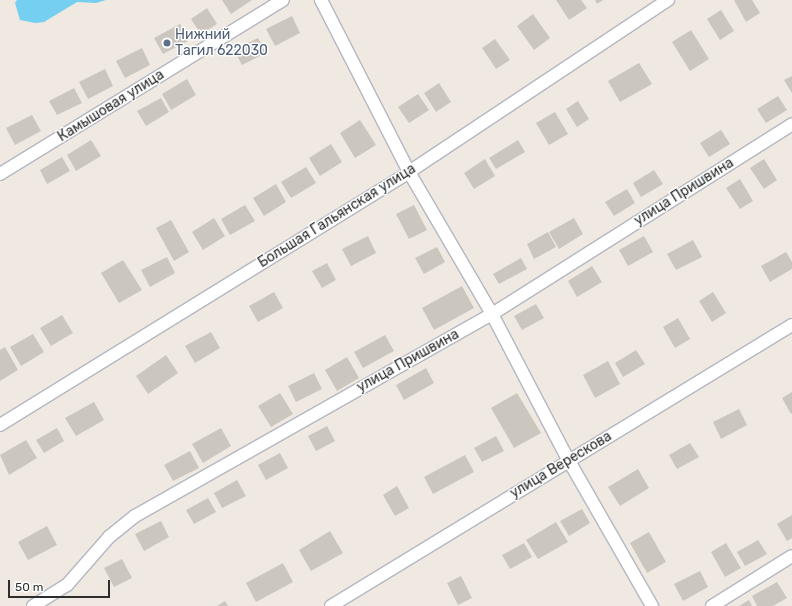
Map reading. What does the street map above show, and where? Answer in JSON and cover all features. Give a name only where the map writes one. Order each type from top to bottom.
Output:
[{"type":"street","name":"Камышовая улица","points":[[0,174],[283,0]]},
{"type":"street","points":[[321,0],[409,172],[492,314],[569,460],[652,606]]},
{"type":"street","name":"Большая Гальянская улица","points":[[0,425],[409,172],[668,0]]},
{"type":"street","name":"улица Пришвина","points":[[33,606],[67,585],[109,537],[135,516],[492,314],[792,124]]},
{"type":"street","name":"улица Верескова","points":[[331,606],[792,325]]},
{"type":"street","points":[[712,606],[792,556]]},
{"type":"water","points":[[17,0],[106,0],[96,3],[77,2],[44,22],[35,23],[20,20],[15,3]]},
{"type":"building","points":[[222,0],[252,0],[231,14]]},
{"type":"building","points":[[556,0],[581,0],[587,8],[569,20]]},
{"type":"building","points":[[595,0],[603,0],[597,4]]},
{"type":"building","points":[[734,0],[752,0],[760,13],[746,22]]},
{"type":"building","points":[[207,8],[217,24],[201,34],[191,19]]},
{"type":"building","points":[[721,10],[734,31],[720,40],[707,19]]},
{"type":"building","points":[[533,14],[550,38],[534,50],[517,26]]},
{"type":"building","points":[[292,16],[300,33],[275,46],[266,29]]},
{"type":"building","points":[[180,24],[188,41],[163,54],[154,38]]},
{"type":"building","points":[[691,30],[709,59],[690,71],[672,42]]},
{"type":"building","points":[[258,38],[266,53],[242,65],[234,50]]},
{"type":"building","points":[[495,39],[510,60],[496,69],[482,48]]},
{"type":"building","points":[[142,48],[150,65],[125,78],[116,61]]},
{"type":"building","points":[[639,63],[652,84],[620,102],[608,81]]},
{"type":"building","points":[[105,69],[113,86],[88,99],[79,82]]},
{"type":"building","points":[[792,76],[792,93],[784,80]]},
{"type":"building","points":[[187,79],[196,95],[171,110],[162,94]]},
{"type":"building","points":[[439,83],[451,102],[436,112],[424,93]]},
{"type":"building","points":[[74,88],[82,103],[57,115],[49,101]]},
{"type":"building","points":[[418,94],[429,110],[409,123],[398,107]]},
{"type":"building","points":[[778,96],[787,110],[766,123],[757,109]]},
{"type":"building","points":[[161,98],[169,112],[146,126],[137,111]]},
{"type":"building","points":[[578,101],[589,119],[577,127],[566,109]]},
{"type":"building","points":[[555,112],[568,134],[549,145],[536,123]]},
{"type":"building","points":[[32,115],[41,131],[15,145],[6,128]]},
{"type":"building","points":[[360,120],[376,145],[355,158],[340,133]]},
{"type":"building","points":[[721,130],[730,144],[709,157],[700,143]]},
{"type":"building","points":[[91,140],[101,156],[76,171],[67,155]]},
{"type":"building","points":[[518,140],[525,152],[496,169],[489,158]]},
{"type":"building","points":[[331,144],[342,162],[320,176],[309,158]]},
{"type":"building","points":[[62,157],[70,171],[47,184],[40,170]]},
{"type":"building","points":[[485,159],[495,176],[474,189],[464,173]]},
{"type":"building","points":[[764,159],[777,180],[764,189],[750,168]]},
{"type":"building","points":[[306,167],[316,183],[291,198],[281,182]]},
{"type":"building","points":[[654,170],[663,184],[641,197],[633,183]]},
{"type":"building","points":[[740,179],[753,201],[740,209],[726,188]]},
{"type":"building","points":[[276,184],[286,202],[264,216],[253,198]]},
{"type":"building","points":[[627,189],[635,203],[614,216],[605,202]]},
{"type":"building","points":[[245,205],[255,221],[230,235],[221,219]]},
{"type":"building","points":[[414,205],[427,230],[409,239],[396,214]]},
{"type":"building","points":[[214,218],[225,236],[203,250],[192,232]]},
{"type":"building","points":[[574,218],[583,234],[559,249],[549,232]]},
{"type":"building","points":[[171,220],[189,252],[174,261],[156,228]]},
{"type":"building","points":[[548,232],[556,247],[534,259],[527,244]]},
{"type":"building","points":[[368,236],[376,253],[351,266],[342,249]]},
{"type":"building","points":[[644,236],[653,252],[628,266],[619,250]]},
{"type":"building","points":[[693,240],[702,257],[676,270],[667,254]]},
{"type":"building","points":[[437,247],[445,262],[424,274],[415,258]]},
{"type":"building","points":[[786,252],[792,262],[792,269],[770,282],[761,266]]},
{"type":"building","points":[[167,257],[175,273],[150,287],[141,270]]},
{"type":"building","points":[[521,258],[527,269],[499,284],[493,274]]},
{"type":"building","points":[[123,260],[142,290],[119,303],[101,273]]},
{"type":"building","points":[[327,263],[336,280],[322,288],[312,271]]},
{"type":"building","points":[[592,266],[602,282],[577,297],[568,281]]},
{"type":"building","points":[[462,286],[474,308],[434,330],[422,308]]},
{"type":"building","points":[[274,292],[283,308],[258,322],[249,306]]},
{"type":"building","points":[[713,292],[726,313],[712,322],[699,301]]},
{"type":"building","points":[[536,304],[544,318],[522,330],[514,316]]},
{"type":"building","points":[[62,315],[73,333],[51,346],[40,328]]},
{"type":"building","points":[[678,318],[690,339],[675,348],[663,327]]},
{"type":"building","points":[[211,332],[220,348],[195,363],[185,346]]},
{"type":"building","points":[[33,334],[44,352],[21,366],[10,347]]},
{"type":"building","points":[[385,335],[394,351],[363,368],[354,352]]},
{"type":"building","points":[[5,347],[18,370],[0,381],[0,350]]},
{"type":"building","points":[[636,350],[645,364],[623,377],[615,363]]},
{"type":"building","points":[[166,355],[178,373],[148,394],[136,376]]},
{"type":"building","points":[[347,357],[359,378],[337,391],[325,370]]},
{"type":"building","points":[[608,361],[620,384],[595,398],[583,375]]},
{"type":"building","points":[[426,368],[434,383],[404,400],[396,385]]},
{"type":"building","points":[[314,373],[322,389],[296,402],[288,386]]},
{"type":"building","points":[[792,392],[792,413],[791,414],[782,398]]},
{"type":"building","points":[[280,393],[293,414],[271,427],[258,406]]},
{"type":"building","points":[[517,393],[541,433],[514,448],[491,408]]},
{"type":"building","points":[[94,402],[104,420],[76,436],[65,418]]},
{"type":"building","points":[[739,409],[747,425],[721,439],[713,422]]},
{"type":"building","points":[[327,426],[335,441],[316,451],[308,436]]},
{"type":"building","points":[[57,428],[64,441],[44,453],[36,440]]},
{"type":"building","points":[[221,428],[231,446],[203,463],[192,444]]},
{"type":"building","points":[[496,436],[504,451],[482,462],[474,448]]},
{"type":"building","points":[[26,440],[37,458],[9,475],[0,455]]},
{"type":"building","points":[[690,443],[699,457],[677,469],[669,455]]},
{"type":"building","points":[[190,451],[199,468],[173,481],[164,465]]},
{"type":"building","points":[[280,453],[288,468],[266,480],[258,465]]},
{"type":"building","points":[[465,455],[474,472],[433,494],[424,477]]},
{"type":"building","points":[[638,469],[649,488],[620,506],[608,487]]},
{"type":"building","points":[[237,480],[246,496],[222,508],[214,493]]},
{"type":"building","points":[[397,486],[409,508],[395,516],[383,495]]},
{"type":"building","points":[[208,498],[216,512],[194,524],[186,510]]},
{"type":"building","points":[[582,509],[590,523],[569,536],[560,521]]},
{"type":"building","points":[[792,515],[792,538],[787,541],[777,524]]},
{"type":"building","points":[[161,521],[169,537],[144,551],[135,534]]},
{"type":"building","points":[[556,522],[568,542],[538,559],[526,540]]},
{"type":"building","points":[[47,526],[57,545],[28,560],[18,542]]},
{"type":"building","points":[[330,531],[343,553],[311,571],[299,550]]},
{"type":"building","points":[[649,532],[666,562],[647,573],[630,543]]},
{"type":"building","points":[[758,540],[767,554],[745,566],[737,552]]},
{"type":"building","points":[[524,543],[532,557],[510,569],[502,555]]},
{"type":"building","points":[[726,543],[741,568],[725,577],[711,552]]},
{"type":"building","points":[[122,559],[132,578],[114,587],[104,568]]},
{"type":"building","points":[[283,563],[293,582],[256,602],[246,583]]},
{"type":"building","points":[[700,571],[708,587],[683,601],[674,584]]},
{"type":"building","points":[[461,576],[472,598],[458,605],[447,583]]},
{"type":"building","points":[[777,582],[787,598],[773,606],[757,606],[752,596]]},
{"type":"building","points":[[749,600],[752,606],[739,606]]},
{"type":"building","points":[[225,601],[228,606],[217,606]]},
{"type":"place","name":"Нижний Тагил 622030","points":[[167,43]]}]
